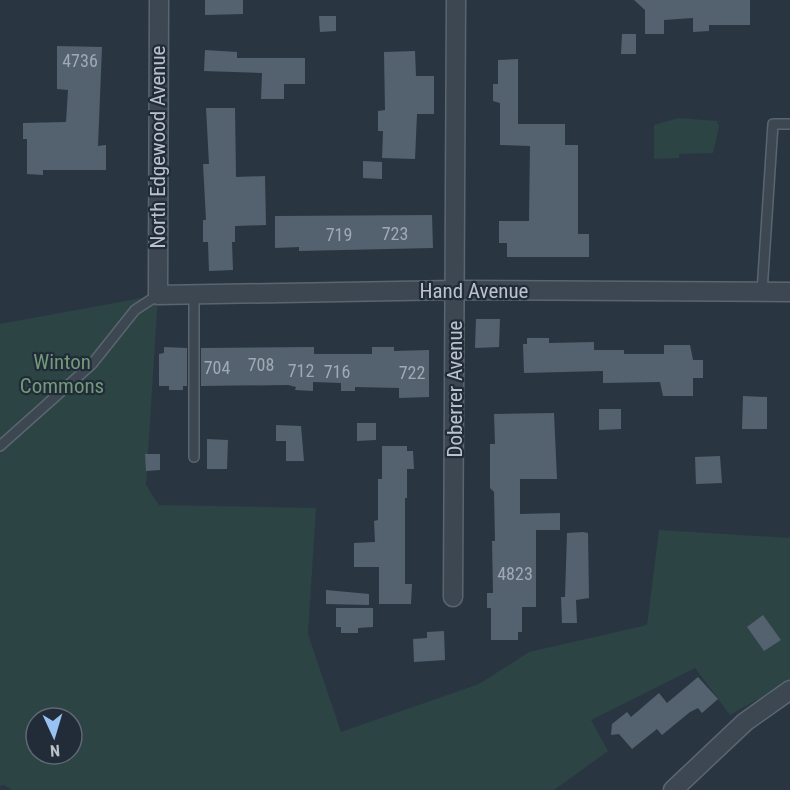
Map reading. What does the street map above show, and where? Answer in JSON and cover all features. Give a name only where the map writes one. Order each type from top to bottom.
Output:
[{"type":"street","name":"North Edgewood Avenue","points":[[158,295],[159,0]]},
{"type":"street","name":"Doberrer Avenue","points":[[453,597],[456,0]]},
{"type":"street","name":"Hand Avenue","points":[[158,295],[455,290],[790,292]]},
{"type":"street","points":[[673,790],[745,722],[790,690]]},
{"type":"lane","points":[[762,292],[773,124],[790,124]]},
{"type":"lane","points":[[194,294],[194,457]]},
{"type":"lane","points":[[0,446],[92,364],[135,310],[158,295]]},
{"type":"green space","points":[[679,118],[717,121],[719,127],[713,153],[679,154],[679,158],[654,159],[654,125]]},
{"type":"green space","name":"Winton Commons","points":[[158,295],[146,485],[159,505],[316,508],[308,634],[341,732],[479,684],[529,652],[647,625],[659,530],[790,538],[790,681],[730,715],[695,668],[591,720],[608,751],[554,790],[12,790],[4,785],[0,786],[0,324]]},
{"type":"building","points":[[205,0],[243,0],[243,14],[205,15]]},
{"type":"building","points":[[634,0],[750,0],[750,25],[709,25],[709,31],[693,32],[693,18],[664,20],[664,34],[645,34],[645,10]]},
{"type":"building","points":[[319,16],[336,16],[336,31],[320,32]]},
{"type":"building","points":[[622,34],[636,34],[636,54],[621,54]]},
{"type":"building","points":[[57,46],[102,47],[98,146],[106,145],[106,170],[43,170],[43,175],[27,174],[27,139],[23,139],[23,123],[66,122],[68,90],[57,89]]},
{"type":"building","points":[[205,50],[237,52],[237,58],[305,58],[305,84],[284,84],[284,99],[261,99],[262,73],[204,71]]},
{"type":"building","points":[[415,51],[416,76],[434,76],[434,114],[417,114],[415,159],[382,158],[383,131],[378,131],[378,111],[385,110],[384,52]]},
{"type":"building","points":[[518,59],[518,124],[565,124],[565,145],[578,145],[578,234],[589,234],[589,257],[507,257],[507,243],[499,243],[499,221],[529,221],[530,146],[500,145],[500,103],[493,101],[493,84],[498,84],[498,60]]},
{"type":"building","points":[[206,108],[235,108],[236,177],[265,176],[266,225],[235,226],[235,242],[232,242],[233,270],[209,271],[208,242],[203,242],[203,220],[206,220],[203,164],[209,164]]},
{"type":"building","points":[[363,161],[382,162],[382,179],[363,178]]},
{"type":"building","points":[[432,215],[433,248],[299,251],[299,247],[275,248],[275,216]]},
{"type":"building","points":[[476,319],[500,319],[499,347],[475,348]]},
{"type":"building","points":[[527,338],[549,338],[549,343],[594,342],[594,350],[624,350],[624,354],[664,354],[664,345],[690,345],[693,360],[703,360],[703,378],[693,378],[693,396],[663,396],[660,382],[603,383],[603,371],[524,373],[523,344],[527,344]]},
{"type":"building","points":[[164,347],[187,348],[187,386],[183,386],[183,390],[169,390],[169,386],[159,386],[159,354],[164,353]]},
{"type":"building","points":[[314,347],[314,354],[372,354],[372,347],[394,347],[394,351],[429,350],[429,397],[399,398],[399,388],[355,387],[355,391],[341,391],[341,383],[313,382],[313,391],[295,390],[296,387],[288,385],[201,386],[201,348]]},
{"type":"building","points":[[743,396],[767,397],[767,429],[742,429]]},
{"type":"building","points":[[599,409],[621,409],[621,429],[599,430]]},
{"type":"building","points":[[554,413],[557,479],[520,479],[520,514],[560,513],[560,530],[536,530],[536,607],[522,607],[522,632],[518,632],[518,640],[491,640],[491,608],[487,608],[487,593],[493,593],[492,541],[495,541],[494,492],[490,488],[490,444],[495,444],[494,414]]},
{"type":"building","points":[[357,423],[376,423],[376,440],[357,441]]},
{"type":"building","points":[[276,425],[301,426],[304,461],[286,461],[286,441],[276,441]]},
{"type":"building","points":[[207,439],[228,440],[227,469],[207,469]]},
{"type":"building","points":[[382,446],[407,446],[407,451],[413,451],[414,469],[407,469],[407,498],[405,498],[405,584],[412,584],[411,604],[379,604],[379,567],[354,567],[354,543],[375,542],[374,521],[378,520],[378,479],[382,479]]},
{"type":"building","points":[[145,454],[160,454],[160,470],[146,471]]},
{"type":"building","points":[[720,456],[722,483],[696,484],[695,457]]},
{"type":"building","points":[[567,533],[588,533],[589,598],[576,600],[577,623],[562,623],[561,597],[565,597]]},
{"type":"building","points":[[326,590],[369,594],[369,605],[326,604]]},
{"type":"building","points":[[336,608],[373,608],[373,627],[358,628],[358,633],[341,633],[341,627],[336,627]]},
{"type":"building","points":[[763,615],[781,640],[764,651],[747,627]]},
{"type":"building","points":[[444,631],[445,660],[414,662],[413,639],[427,638],[427,632]]},
{"type":"building","points":[[698,677],[718,699],[702,713],[698,708],[690,712],[662,735],[657,729],[632,749],[619,734],[611,735],[612,724],[627,712],[631,717],[659,693],[667,703]]}]
